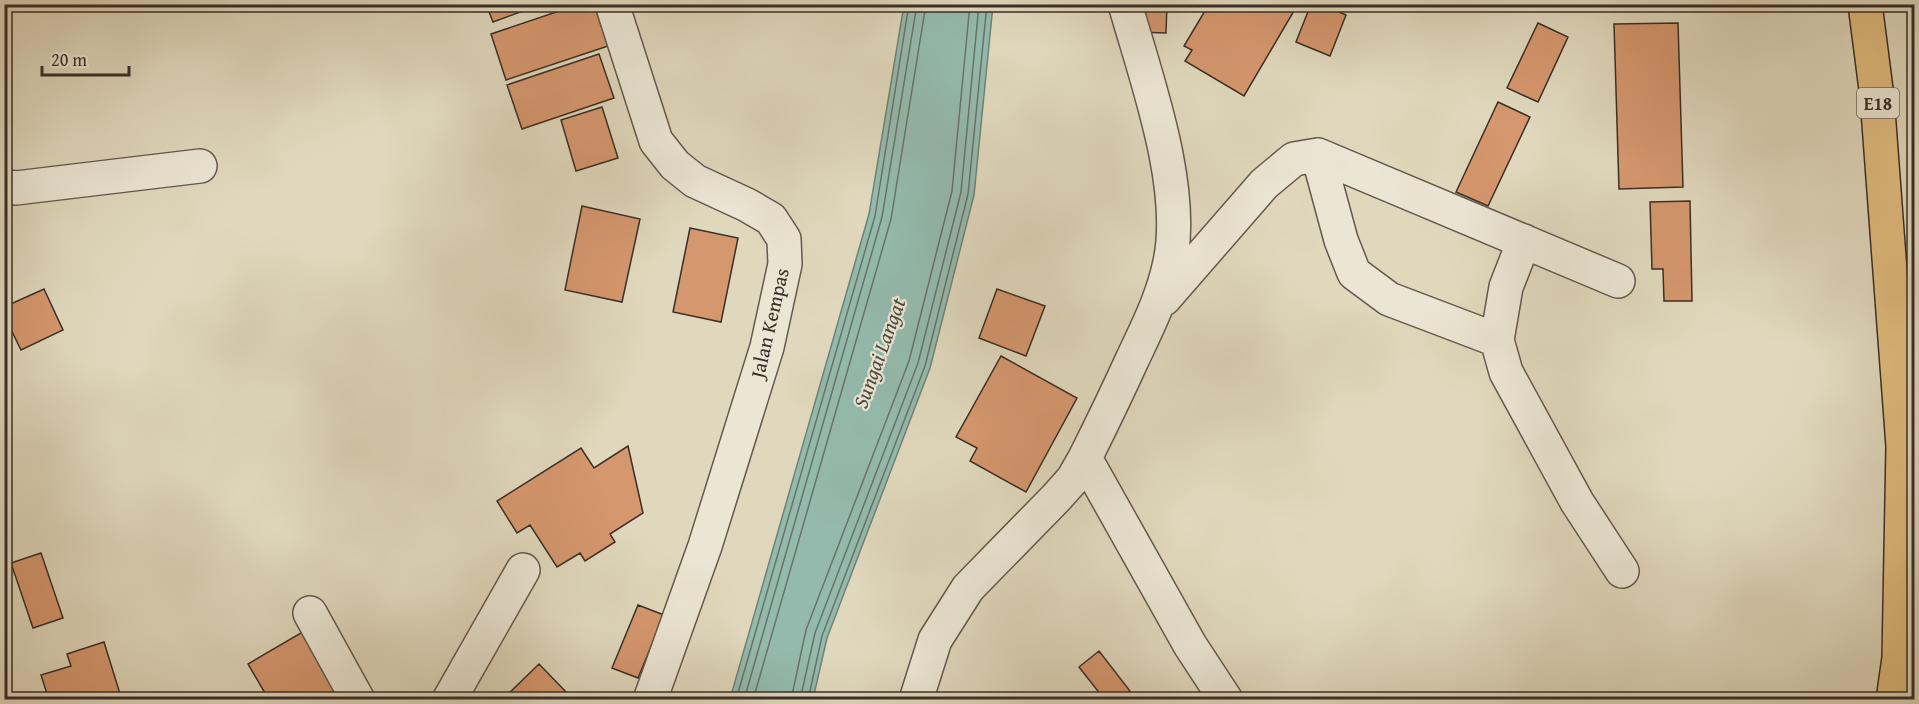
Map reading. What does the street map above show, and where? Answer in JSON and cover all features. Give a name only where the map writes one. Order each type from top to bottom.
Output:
[{"type":"highway","name":"E18","points":[[1865,4],[1878,97],[1903,446],[1899,658],[1893,699]]},
{"type":"street","name":"Jalan Kempas","points":[[612,4],[656,141],[675,165],[695,181],[771,219],[783,239],[785,264],[767,347],[705,546],[650,699]]},
{"type":"street","points":[[916,699],[935,640],[968,588],[1073,479],[1159,305],[1171,261],[1173,207],[1169,175],[1151,95],[1125,4]]},
{"type":"street","points":[[1159,305],[1264,184],[1294,159],[1318,155],[1618,281]]},
{"type":"street","points":[[1318,155],[1341,240],[1353,273],[1389,299],[1497,340]]},
{"type":"street","points":[[4,186],[16,188],[200,166]]},
{"type":"street","points":[[1524,241],[1506,287],[1497,340],[1506,372],[1577,502],[1622,571]]},
{"type":"street","points":[[1085,458],[1190,645],[1226,699]]},
{"type":"street","points":[[449,699],[523,570]]},
{"type":"street","points":[[310,613],[358,699]]},
{"type":"water","name":"Sungai Langat","points":[[904,5],[993,5],[974,195],[930,368],[827,638],[813,699],[730,699],[869,214]]},
{"type":"building","points":[[486,4],[542,4],[493,22]]},
{"type":"building","points":[[580,4],[594,4],[608,46],[506,80],[491,34]]},
{"type":"building","points":[[1137,4],[1167,4],[1166,33],[1136,32]]},
{"type":"building","points":[[1209,4],[1298,4],[1244,96],[1185,61],[1192,50],[1184,46]]},
{"type":"building","points":[[1311,4],[1321,4],[1346,15],[1330,56],[1296,42]]},
{"type":"building","points":[[1538,23],[1568,37],[1538,102],[1507,88]]},
{"type":"building","points":[[1678,23],[1683,187],[1619,189],[1614,24]]},
{"type":"building","points":[[599,54],[614,98],[522,129],[507,85]]},
{"type":"building","points":[[1498,102],[1530,117],[1488,206],[1456,192]]},
{"type":"building","points":[[602,107],[618,158],[576,171],[561,120]]},
{"type":"building","points":[[1690,201],[1692,301],[1664,301],[1663,269],[1652,269],[1650,202]]},
{"type":"building","points":[[582,206],[640,219],[622,302],[565,290]]},
{"type":"building","points":[[690,228],[738,238],[721,322],[673,312]]},
{"type":"building","points":[[44,289],[63,330],[21,350],[4,315],[4,307]]},
{"type":"building","points":[[997,289],[1045,306],[1026,356],[979,338]]},
{"type":"building","points":[[1001,356],[1077,398],[1026,492],[970,461],[977,448],[956,437]]},
{"type":"building","points":[[628,446],[643,513],[610,534],[615,542],[585,561],[580,553],[557,567],[530,525],[517,533],[497,501],[581,448],[594,468]]},
{"type":"building","points":[[41,553],[63,618],[33,628],[11,563]]},
{"type":"building","points":[[638,605],[664,615],[638,678],[612,668]]},
{"type":"building","points":[[306,630],[348,700],[269,700],[248,664]]},
{"type":"building","points":[[104,642],[121,697],[114,700],[49,700],[41,675],[71,666],[67,654]]},
{"type":"building","points":[[1099,651],[1130,691],[1118,700],[1105,700],[1079,667]]},
{"type":"building","points":[[539,664],[567,693],[564,700],[502,700]]}]
